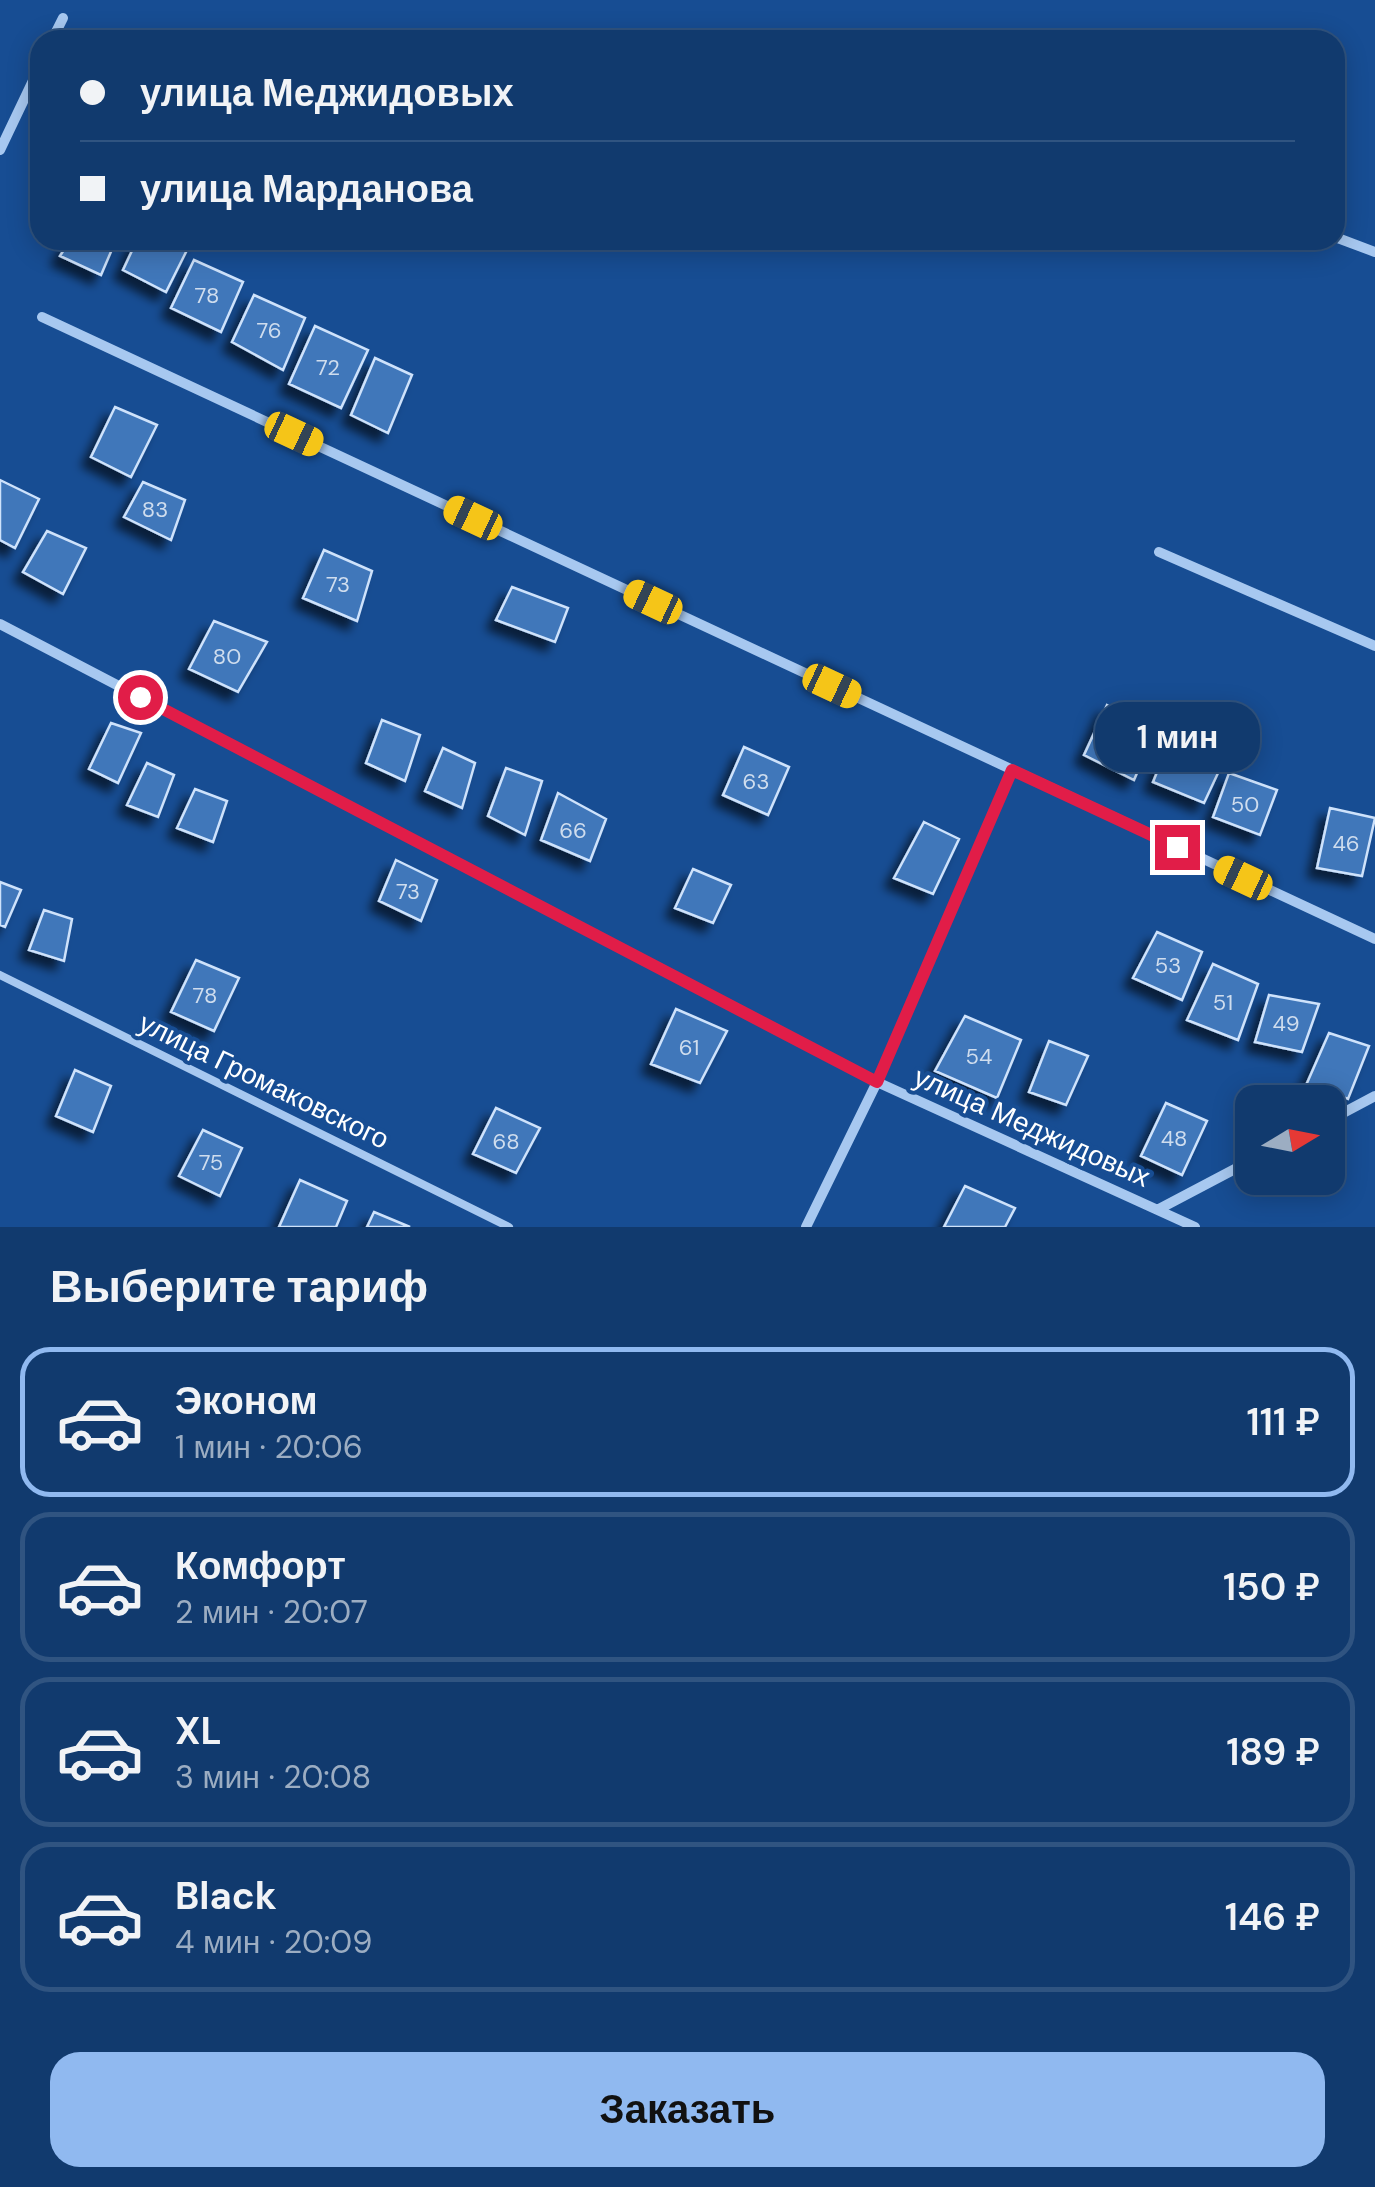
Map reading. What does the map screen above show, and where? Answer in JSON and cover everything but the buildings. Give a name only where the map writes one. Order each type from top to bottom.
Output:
[{"type":"street","points":[[57,30],[63,18]]},
{"type":"street","points":[[0,150],[30,87]]},
{"type":"street","points":[[1345,241],[1375,252]]},
{"type":"street","points":[[42,317],[1375,939]]},
{"type":"street","points":[[1159,552],[1375,646]]},
{"type":"street","name":"улица Меджидовых","points":[[0,624],[877,1082],[1195,1227]]},
{"type":"street","points":[[806,1227],[877,1082],[1012,770]]},
{"type":"street","points":[[1345,1112],[1375,1096]]},
{"type":"street","points":[[1159,1208],[1235,1169]]},
{"type":"lane","name":"улица Громаковского","points":[[0,975],[509,1227]]},
{"type":"route","points":[[140,697],[877,1082],[1012,770],[1177,847]]}]
